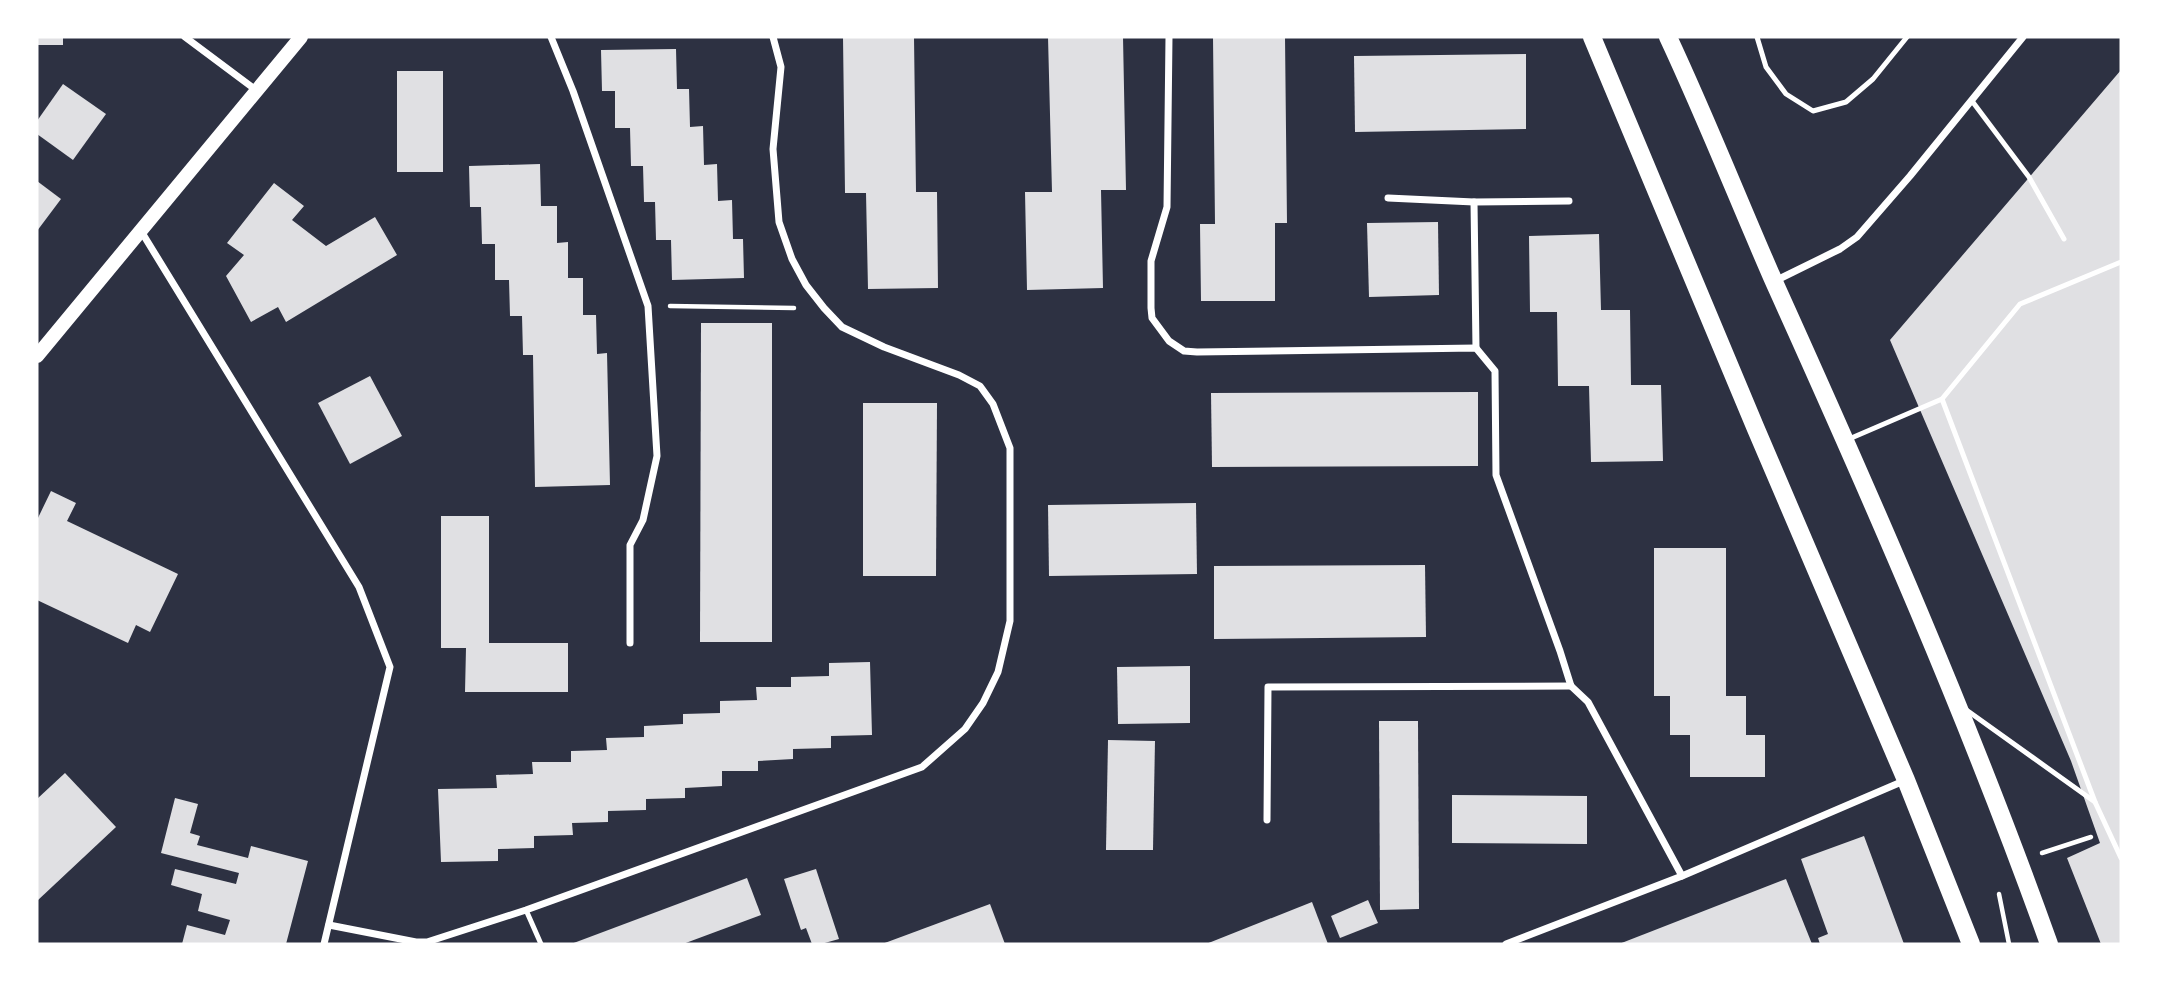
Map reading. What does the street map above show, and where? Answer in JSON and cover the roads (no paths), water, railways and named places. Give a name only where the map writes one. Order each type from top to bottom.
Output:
[{"type":"main road","points":[[37,356],[301,37]]},
{"type":"main road","points":[[1592,37],[1906,780],[1971,944]]},
{"type":"main road","points":[[1668,37],[1957,703],[2049,944]]},
{"type":"street","points":[[185,37],[256,90]]},
{"type":"street","points":[[551,37],[573,91],[648,306],[657,456],[643,520],[630,545],[630,643]]},
{"type":"street","points":[[329,925],[427,942],[526,910],[922,766],[965,729],[983,703],[998,672],[1010,621],[1010,448],[993,404],[981,386],[842,327],[806,285],[792,259],[779,222],[773,149],[781,67],[773,37]]},
{"type":"street","points":[[1168,37],[1167,207],[1151,261],[1151,308],[1152,318],[1169,341],[1184,351],[1197,352],[1476,348]]},
{"type":"street","points":[[1774,281],[1840,249],[1857,237],[2023,37]]},
{"type":"street","points":[[1388,198],[1474,202],[1569,201]]},
{"type":"street","points":[[1474,202],[1476,348],[1495,371],[1496,474],[1571,686],[1588,702],[1682,876]]},
{"type":"street","points":[[141,230],[359,587],[390,667],[324,944]]},
{"type":"street","points":[[1267,820],[1268,687],[1571,686]]},
{"type":"street","points":[[1506,944],[1682,876],[1906,780]]},
{"type":"lane","points":[[1757,37],[1766,67],[1786,94],[1813,111],[1846,102],[1873,79],[1907,37]]},
{"type":"lane","points":[[1972,101],[2029,177],[2064,239]]},
{"type":"lane","points":[[1844,441],[1942,399],[2020,304],[2121,262]]},
{"type":"lane","points":[[1942,399],[2095,802],[2121,858]]},
{"type":"lane","points":[[1957,703],[2095,802]]},
{"type":"lane","points":[[526,910],[541,944]]}]
